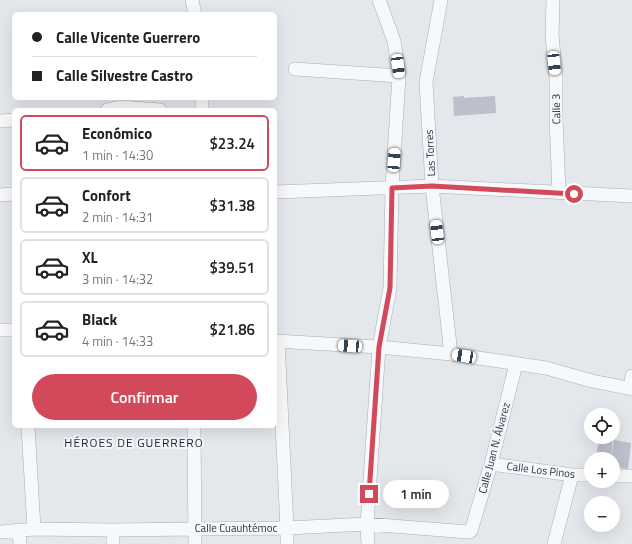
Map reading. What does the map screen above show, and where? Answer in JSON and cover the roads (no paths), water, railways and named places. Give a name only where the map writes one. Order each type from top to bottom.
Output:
[{"type":"street","points":[[192,0],[194,12]]},
{"type":"street","points":[[368,544],[367,524],[379,347],[390,288],[392,188],[399,76],[394,41],[379,0]]},
{"type":"street","name":"Las Torres","points":[[441,0],[426,82],[432,186],[451,354]]},
{"type":"street","name":"Calle 3","points":[[553,0],[552,35],[556,77],[559,193]]},
{"type":"street","points":[[294,69],[399,76]]},
{"type":"street","points":[[116,108],[133,108]]},
{"type":"street","points":[[0,122],[12,120]]},
{"type":"street","points":[[277,192],[432,186],[632,196]]},
{"type":"street","points":[[0,195],[12,194]]},
{"type":"street","points":[[0,330],[12,330]]},
{"type":"street","points":[[286,544],[287,528],[277,341],[379,347],[451,354],[546,368],[592,381],[631,384]]},
{"type":"street","name":"Calle Juan N. Álvarez","points":[[471,531],[491,464],[516,364]]},
{"type":"street","points":[[28,428],[34,529]]},
{"type":"street","points":[[194,428],[195,544]]},
{"type":"street","name":"Calle Los Pinos","points":[[491,464],[572,475],[584,475]]},
{"type":"street","points":[[554,544],[572,475]]},
{"type":"street","points":[[620,476],[632,476]]},
{"type":"street","name":"Calle Cuauhtémoc","points":[[0,532],[34,529],[113,530],[287,528],[367,524],[471,531]]},
{"type":"street","points":[[19,530],[20,544]]},
{"type":"street","points":[[113,530],[113,544]]},
{"type":"district","name":"HÉROES DE GUERRERO","points":[[134,442]]}]
